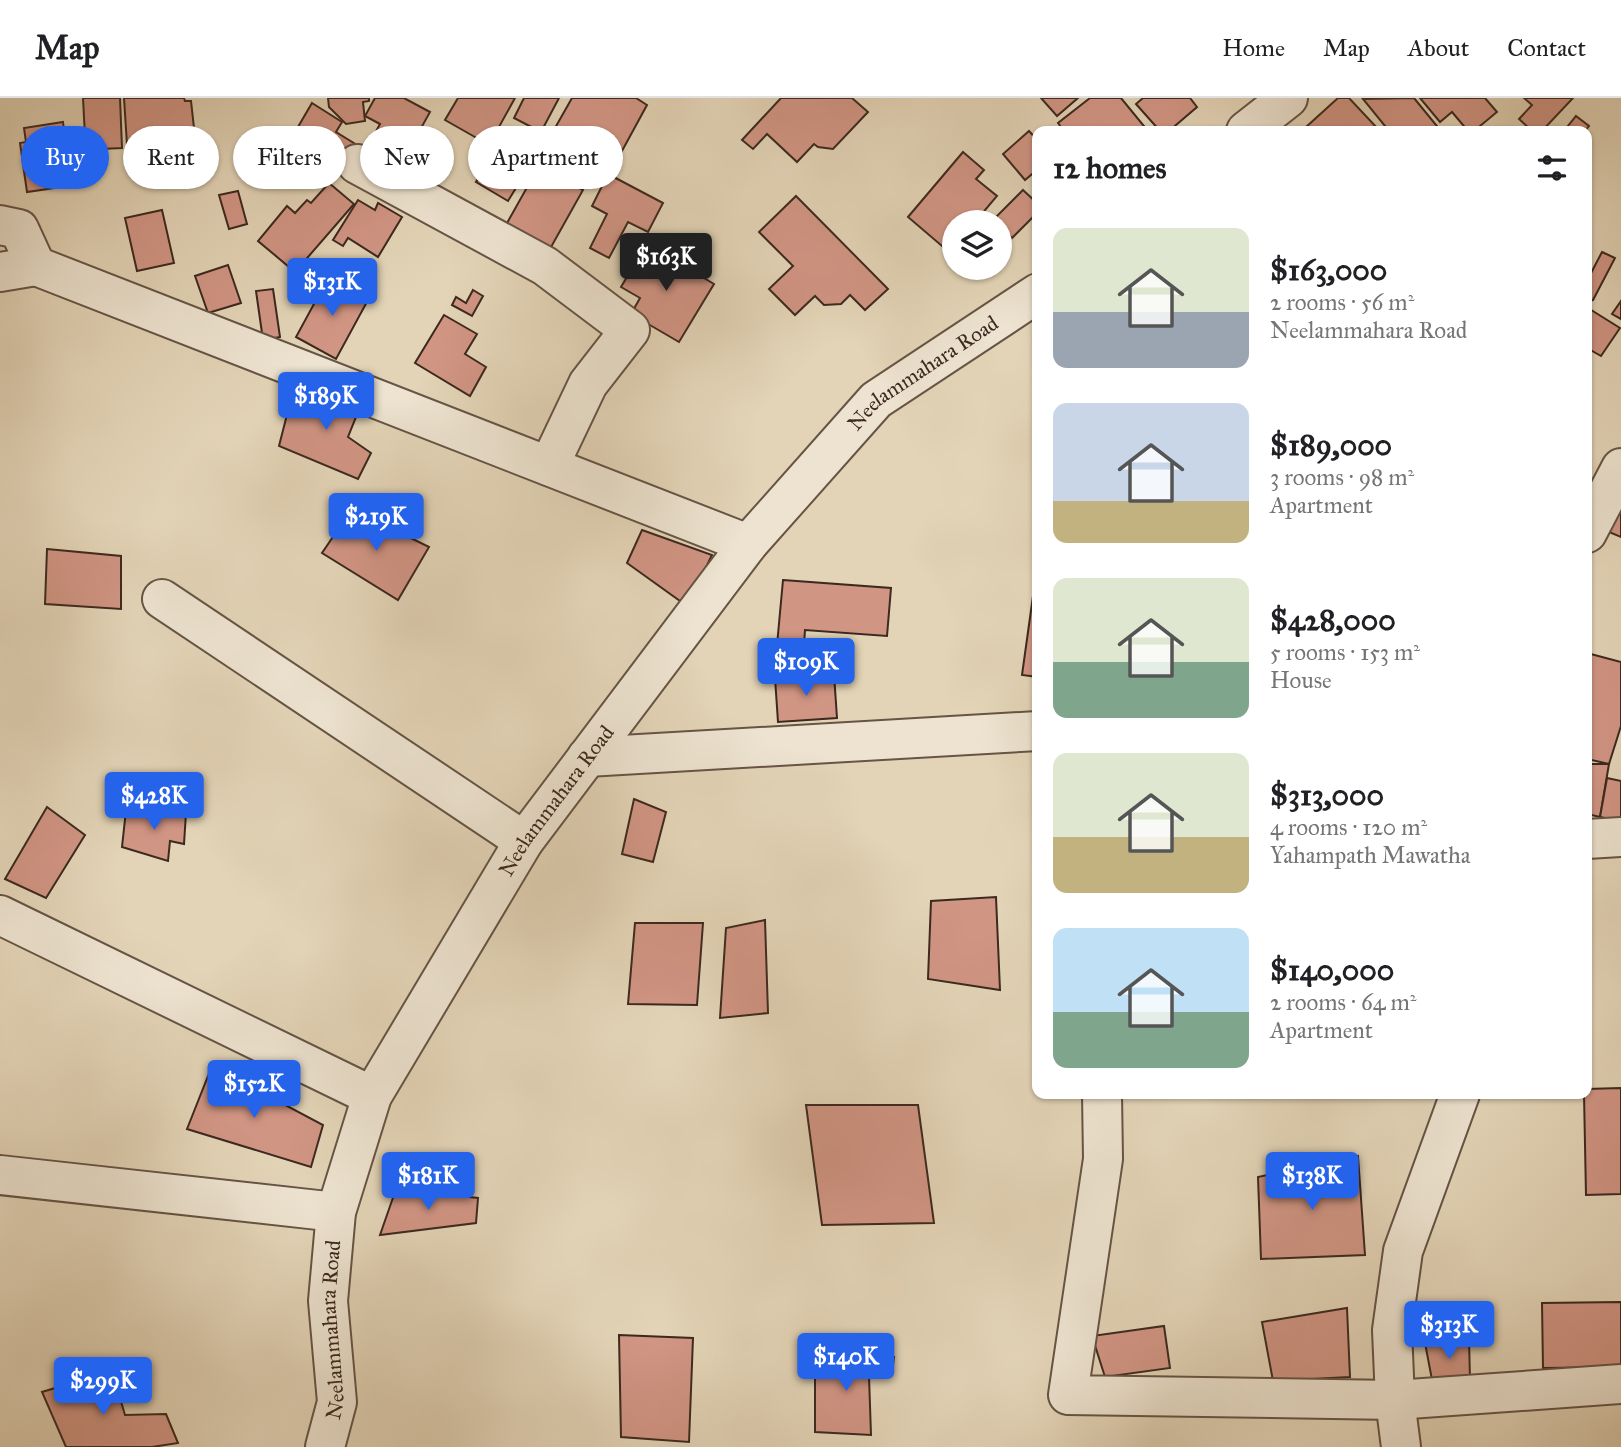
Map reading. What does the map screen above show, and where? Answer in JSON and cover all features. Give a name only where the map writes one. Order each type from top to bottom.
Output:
[{"type":"street","points":[[1252,126],[1288,98]]},
{"type":"street","points":[[357,164],[545,266],[629,330],[588,384],[549,466]]},
{"type":"street","points":[[0,225],[19,229],[18,269],[549,466],[748,544]]},
{"type":"street","name":"Neelammahara Road","points":[[325,1447],[337,1402],[328,1301],[336,1212],[372,1096],[524,841],[748,544],[876,400],[1032,297]]},
{"type":"street","points":[[1592,523],[1621,468]]},
{"type":"street","points":[[162,599],[524,841]]},
{"type":"street","points":[[587,757],[1032,731]]},
{"type":"street","points":[[1592,839],[1621,837]]},
{"type":"street","points":[[0,915],[372,1096]]},
{"type":"street","points":[[1102,1099],[1103,1159],[1068,1395],[1395,1400],[1621,1384]]},
{"type":"street","points":[[1401,1447],[1395,1400],[1392,1330],[1403,1251],[1458,1099]]},
{"type":"street","points":[[0,1175],[336,1212]]},
{"type":"building","points":[[83,98],[120,98],[122,148],[109,149],[109,126],[84,126]]},
{"type":"building","points":[[124,98],[184,98],[185,101],[191,101],[194,126],[126,126]]},
{"type":"building","points":[[328,98],[369,98],[369,101],[363,102],[365,121],[346,124],[329,107]]},
{"type":"building","points":[[375,98],[404,98],[430,112],[422,126],[379,126],[380,124],[365,116]]},
{"type":"building","points":[[458,98],[515,98],[500,126],[468,126],[468,133],[445,120]]},
{"type":"building","points":[[524,98],[559,98],[544,126],[529,126],[514,118]]},
{"type":"building","points":[[572,98],[636,98],[647,105],[623,149],[623,126],[556,126]]},
{"type":"building","points":[[781,98],[852,98],[868,112],[833,149],[814,144],[797,162],[767,134],[753,149],[742,140]]},
{"type":"building","points":[[1041,98],[1078,98],[1057,116]]},
{"type":"building","points":[[1090,98],[1121,98],[1144,126],[1060,126],[1058,123]]},
{"type":"building","points":[[1143,98],[1190,98],[1197,107],[1175,126],[1156,126],[1136,104]]},
{"type":"building","points":[[1338,98],[1349,98],[1375,126],[1307,126]]},
{"type":"building","points":[[1414,98],[1437,126],[1385,126],[1363,99]]},
{"type":"building","points":[[1420,98],[1485,98],[1497,112],[1480,126],[1464,126],[1452,112],[1440,122]]},
{"type":"building","points":[[1524,98],[1573,98],[1547,126],[1527,126],[1519,119],[1532,105]]},
{"type":"building","points":[[312,103],[342,122],[340,126],[299,126]]},
{"type":"building","points":[[1576,116],[1589,126],[1568,126]]},
{"type":"building","points":[[63,122],[64,126],[37,126]]},
{"type":"building","points":[[1029,131],[1032,134],[1032,174],[1025,180],[1003,154]]},
{"type":"building","points":[[346,138],[357,145],[349,158],[346,156]]},
{"type":"building","points":[[963,152],[984,170],[976,179],[997,196],[985,210],[942,210],[942,246],[908,217]]},
{"type":"building","points":[[623,182],[663,203],[648,232],[628,222],[609,258],[590,248],[607,214],[592,206],[600,189],[623,189]]},
{"type":"building","points":[[27,189],[48,189],[27,192]]},
{"type":"building","points":[[324,189],[336,189],[354,204],[295,272],[258,241],[287,206],[295,213],[307,200],[311,203]]},
{"type":"building","points":[[488,189],[515,189],[508,201]]},
{"type":"building","points":[[526,189],[583,190],[546,256],[502,232]]},
{"type":"building","points":[[1023,190],[1032,198],[1032,218],[1012,238],[1012,210],[1003,210]]},
{"type":"building","points":[[238,191],[247,224],[229,229],[219,195]]},
{"type":"building","points":[[796,196],[888,289],[865,310],[850,295],[841,304],[824,305],[815,296],[795,315],[769,289],[793,266],[759,232]]},
{"type":"building","points":[[358,200],[375,210],[378,203],[402,217],[378,257],[348,238],[343,246],[333,240]]},
{"type":"building","points":[[162,210],[174,263],[137,271],[125,218]]},
{"type":"building","points":[[647,244],[714,284],[679,342],[631,314],[640,298],[621,287]]},
{"type":"building","points":[[1602,252],[1615,258],[1592,300],[1592,271]]},
{"type":"building","points":[[228,265],[241,303],[208,313],[195,276]]},
{"type":"building","points":[[328,278],[368,300],[336,359],[296,337]]},
{"type":"building","points":[[273,289],[280,337],[263,340],[256,291]]},
{"type":"building","points":[[473,290],[483,296],[472,316],[452,305],[456,297],[466,303]]},
{"type":"building","points":[[1621,301],[1621,319],[1612,314]]},
{"type":"building","points":[[1592,310],[1620,328],[1601,356],[1592,351]]},
{"type":"building","points":[[444,315],[477,334],[465,354],[486,367],[470,396],[415,363]]},
{"type":"building","points":[[314,386],[362,402],[348,437],[371,453],[358,479],[279,446],[291,399],[305,409]]},
{"type":"building","points":[[352,509],[429,547],[398,600],[322,553]]},
{"type":"building","points":[[1621,510],[1621,537],[1609,532]]},
{"type":"building","points":[[642,530],[712,555],[687,606],[627,563]]},
{"type":"building","points":[[47,549],[121,556],[121,609],[45,604]]},
{"type":"building","points":[[783,580],[891,588],[887,636],[805,630],[803,658],[776,656]]},
{"type":"building","points":[[1032,603],[1032,676],[1022,675]]},
{"type":"building","points":[[1592,654],[1621,662],[1621,726],[1609,764],[1592,760]]},
{"type":"building","points":[[834,674],[837,718],[778,722],[775,678]]},
{"type":"building","points":[[1592,764],[1609,764],[1600,817],[1592,815]]},
{"type":"building","points":[[1607,778],[1621,781],[1621,821],[1600,817]]},
{"type":"building","points":[[634,799],[666,812],[653,862],[622,854]]},
{"type":"building","points":[[157,805],[186,813],[184,844],[170,841],[168,861],[122,847],[126,810],[152,819]]},
{"type":"building","points":[[47,807],[85,835],[46,898],[5,879]]},
{"type":"building","points":[[996,897],[1000,990],[928,979],[931,901]]},
{"type":"building","points":[[765,920],[768,1013],[720,1018],[726,928]]},
{"type":"building","points":[[635,923],[703,923],[697,1005],[628,1004]]},
{"type":"building","points":[[212,1066],[323,1125],[311,1167],[187,1129]]},
{"type":"building","points":[[1621,1088],[1621,1194],[1586,1195],[1584,1099],[1592,1099],[1592,1089]]},
{"type":"building","points":[[806,1105],[918,1105],[934,1223],[822,1225]]},
{"type":"building","points":[[1358,1156],[1365,1255],[1261,1259],[1258,1177]]},
{"type":"building","points":[[396,1189],[478,1198],[476,1223],[380,1235]]},
{"type":"building","points":[[1621,1302],[1621,1367],[1543,1368],[1542,1303]]},
{"type":"building","points":[[1347,1308],[1350,1377],[1273,1381],[1262,1322]]},
{"type":"building","points":[[1164,1326],[1170,1368],[1105,1377],[1092,1336]]},
{"type":"building","points":[[619,1335],[693,1338],[689,1442],[621,1437]]},
{"type":"building","points":[[1469,1338],[1470,1380],[1433,1385],[1425,1343]]},
{"type":"building","points":[[815,1357],[894,1357],[892,1373],[869,1376],[871,1435],[815,1432]]},
{"type":"building","points":[[112,1371],[125,1415],[166,1414],[178,1443],[152,1447],[66,1447],[42,1392]]}]
